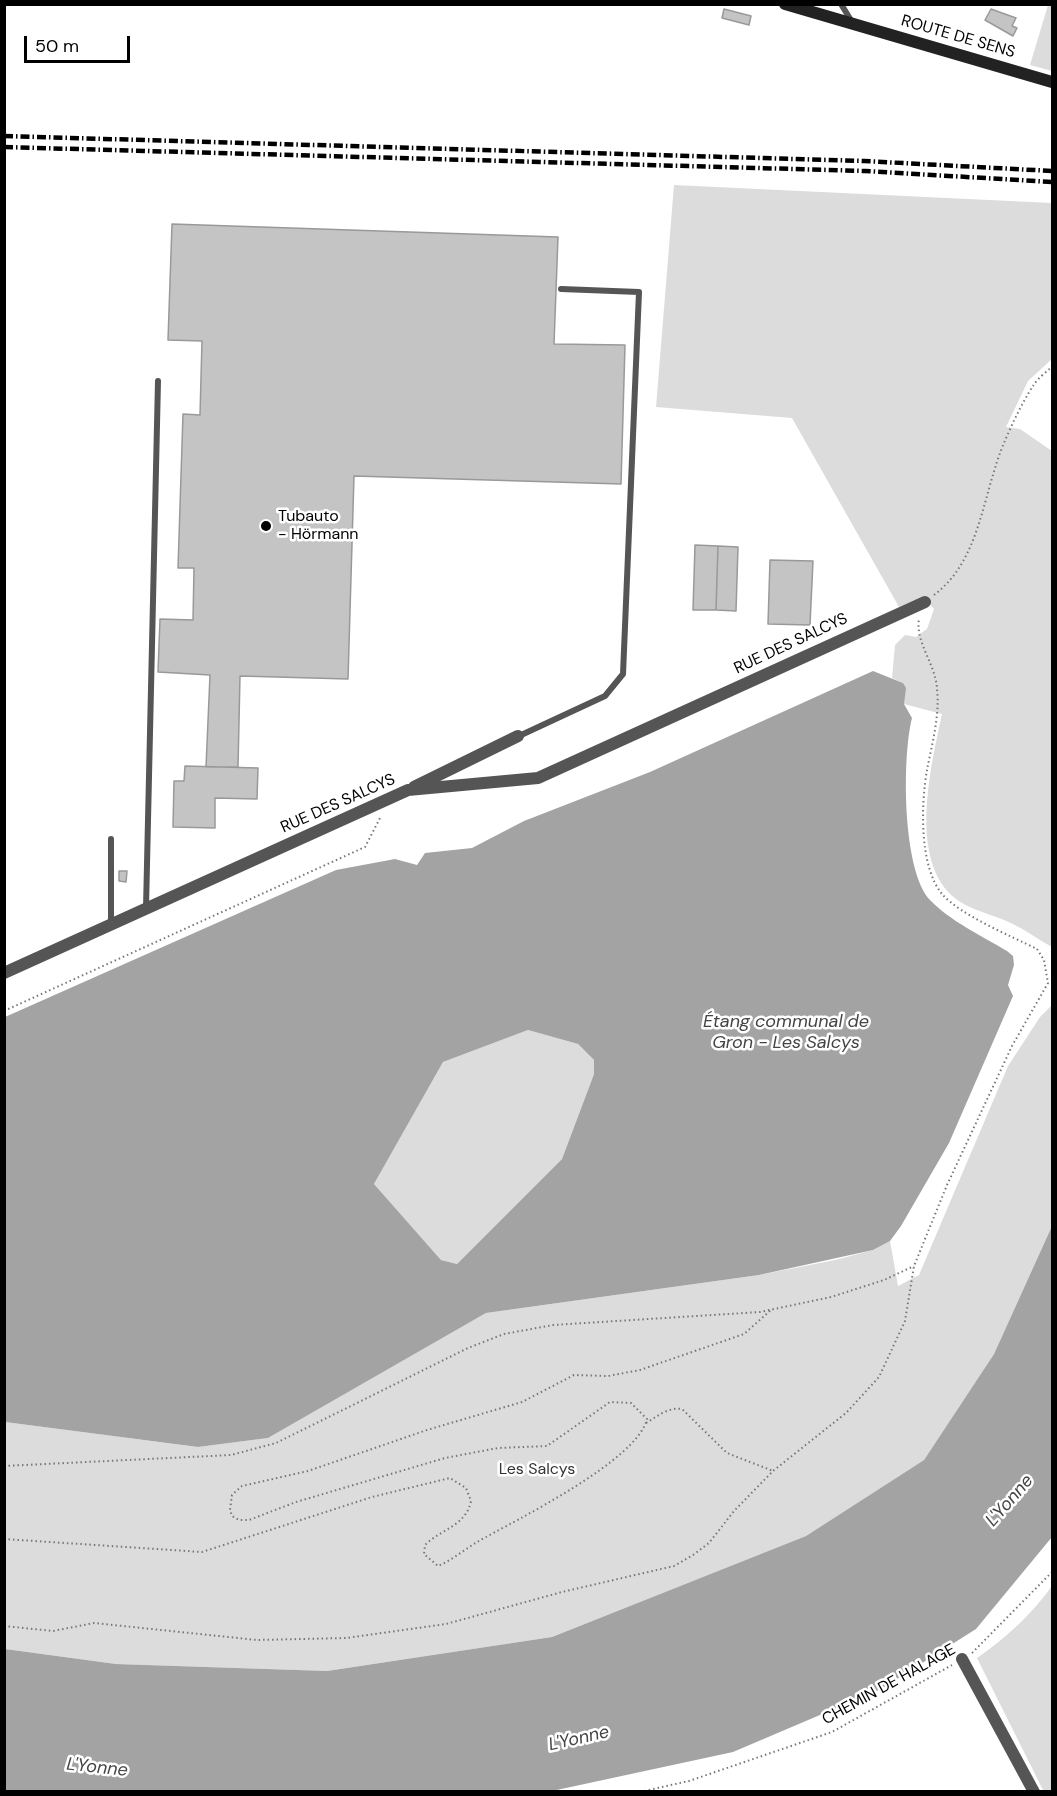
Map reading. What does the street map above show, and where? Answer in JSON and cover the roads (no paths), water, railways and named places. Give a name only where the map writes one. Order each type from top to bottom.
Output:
[{"type":"main road","name":"ROUTE DE SENS","points":[[785,4],[1053,82]]},
{"type":"street","name":"RUE DES SALCYS","points":[[4,973],[408,790],[537,778],[925,602]]},
{"type":"street","points":[[408,790],[518,736]]},
{"type":"street","points":[[962,1659],[1034,1791]]},
{"type":"lane","points":[[841,4],[853,25]]},
{"type":"lane","points":[[518,736],[605,696],[623,674],[639,292],[561,289]]},
{"type":"lane","points":[[146,908],[158,381]]},
{"type":"lane","points":[[111,839],[111,924]]},
{"type":"water","name":"Étang communal de Gron - Les Salcys","points":[[873,671],[903,683],[906,688],[904,704],[912,718],[906,785],[909,840],[921,885],[938,908],[1007,951],[1013,956],[1014,965],[1008,985],[1013,996],[949,1143],[890,1241],[873,1250],[759,1275],[486,1313],[268,1438],[198,1447],[5,1422],[5,1017],[336,870],[395,859],[417,865],[425,853],[472,848],[524,821],[650,772]],"holes":[[[528,1030],[578,1044],[594,1060],[594,1074],[562,1159],[457,1264],[441,1260],[374,1184],[443,1062]]]},
{"type":"water","name":"L'Yonne","points":[[1052,1226],[1052,1537],[976,1629],[881,1689],[733,1752],[552,1791],[5,1791],[5,1649],[116,1664],[327,1671],[552,1637],[806,1536],[924,1460],[994,1354]]},
{"type":"railway","points":[[4,136],[864,161],[1052,171]]},
{"type":"railway","points":[[4,147],[865,171],[1052,182]]},
{"type":"place","name":"Tubauto - Hörmann","points":[[266,526]]},
{"type":"park label","name":"Les Salcys","points":[[537,1470]]}]
